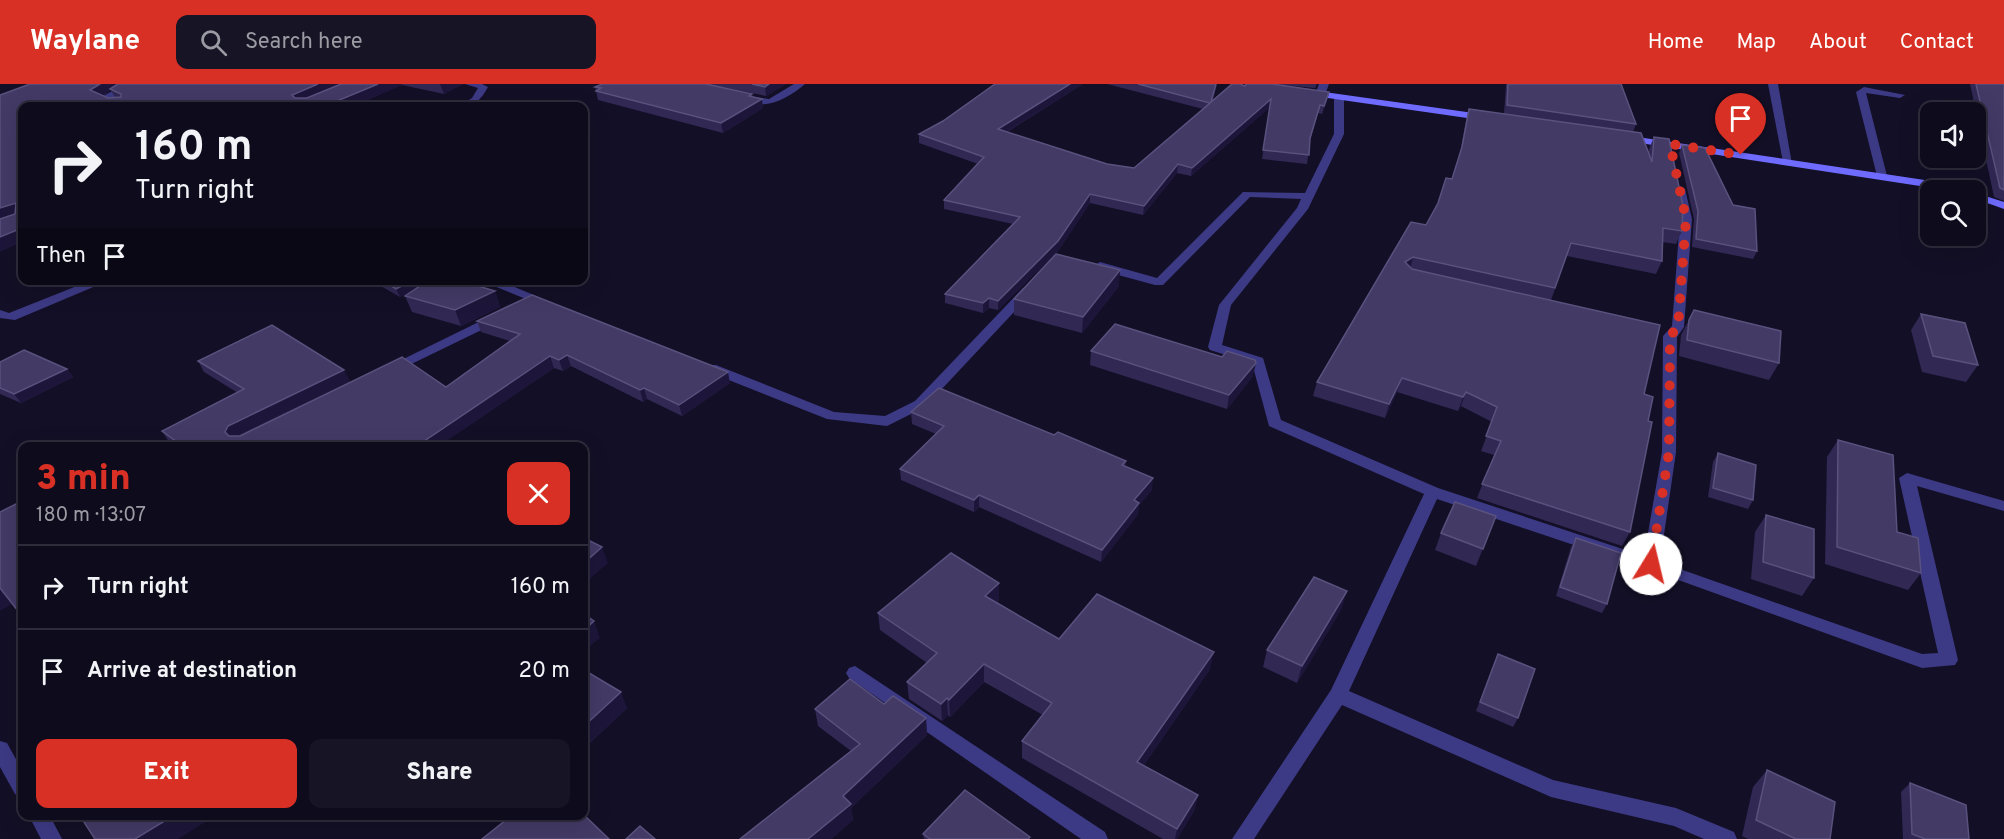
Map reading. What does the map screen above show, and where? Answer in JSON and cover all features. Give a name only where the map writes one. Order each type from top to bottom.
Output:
[{"type":"street","points":[[111,102],[103,99],[132,84]]},
{"type":"street","points":[[470,84],[483,87],[476,100],[472,102]]},
{"type":"street","points":[[729,95],[771,102],[800,84]]},
{"type":"street","points":[[1320,95],[1324,84]]},
{"type":"street","points":[[1773,84],[1788,162]]},
{"type":"street","points":[[1882,176],[1861,92],[1864,90],[1900,95]]},
{"type":"street","points":[[1296,91],[1502,120]]},
{"type":"street","points":[[1339,98],[1339,134],[1302,209],[1225,305],[1215,347],[1258,361],[1274,423],[1433,492],[1651,564],[1922,661],[1949,660],[1907,477],[2004,506]]},
{"type":"street","points":[[1614,136],[1671,150],[1788,162],[1920,183]]},
{"type":"street","points":[[1651,564],[1669,452],[1664,335],[1678,327],[1686,219],[1677,176]]},
{"type":"street","points":[[1082,261],[1158,282],[1246,194],[1308,196]]},
{"type":"street","points":[[1986,200],[2004,206]]},
{"type":"street","points":[[700,363],[832,416],[887,421],[920,404],[1037,280]]},
{"type":"street","points":[[0,314],[10,316],[91,285]]},
{"type":"street","points":[[499,285],[557,307]]},
{"type":"street","points":[[378,375],[536,298]]},
{"type":"street","points":[[1242,839],[1338,695],[1433,492]]},
{"type":"street","points":[[855,673],[1098,839]]},
{"type":"street","points":[[1338,695],[1551,788],[1677,817],[1727,839]]},
{"type":"street","points":[[0,748],[18,781]]},
{"type":"street","points":[[41,820],[52,839]]},
{"type":"building","points":[[30,84],[100,84],[90,90],[108,98],[121,97],[121,94],[110,89],[118,84],[318,84],[292,95],[295,98],[307,98],[341,84],[378,84],[335,102],[18,102],[18,230],[0,237],[0,219],[15,214],[16,203],[0,208],[0,95]]},
{"type":"building","points":[[602,84],[706,84],[752,94],[749,96],[762,99],[721,123],[596,91],[601,88],[595,87]]},
{"type":"building","points":[[752,84],[769,84],[765,87]]},
{"type":"building","points":[[995,84],[1070,84],[998,129],[1107,164],[1134,168],[1210,103],[1138,84],[1216,84],[1211,102],[1232,84],[1245,86],[1246,84],[1272,84],[1329,92],[1324,106],[1320,105],[1310,138],[1309,155],[1263,150],[1271,99],[1192,168],[1178,164],[1144,206],[1090,194],[1058,241],[998,301],[989,298],[983,303],[945,294],[1020,217],[944,200],[984,157],[919,134],[943,121]]},
{"type":"building","points":[[1508,84],[1621,84],[1636,124],[1507,105]]},
{"type":"building","points":[[1976,84],[2004,84],[2004,190],[2000,188],[1986,127],[1986,102],[1980,102]]},
{"type":"building","points":[[1469,109],[1641,133],[1652,162],[1654,137],[1669,139],[1683,206],[1682,231],[1663,228],[1662,261],[1571,243],[1555,288],[1413,257],[1405,262],[1412,269],[1660,325],[1644,394],[1653,397],[1648,421],[1652,422],[1630,532],[1482,484],[1501,441],[1486,436],[1497,407],[1466,392],[1463,397],[1402,378],[1389,404],[1317,382],[1411,222],[1426,225],[1438,203],[1446,178],[1452,179],[1462,147]]},
{"type":"building","points":[[1682,145],[1705,148],[1733,205],[1755,209],[1757,251],[1696,239],[1698,211]]},
{"type":"building","points":[[1056,254],[1120,270],[1083,317],[1014,299]]},
{"type":"building","points":[[389,285],[404,285],[396,289]]},
{"type":"building","points":[[422,285],[474,285],[495,291],[455,310],[405,296]]},
{"type":"building","points":[[532,295],[728,372],[679,405],[644,388],[640,390],[567,355],[559,360],[550,356],[423,442],[177,442],[162,431],[244,389],[198,361],[272,325],[344,370],[228,426],[225,432],[229,436],[240,436],[402,357],[446,387],[520,334],[477,321]]},
{"type":"building","points":[[1694,310],[1781,331],[1779,363],[1687,340],[1689,320]]},
{"type":"building","points":[[1921,314],[1965,323],[1978,365],[1933,356]]},
{"type":"building","points":[[1115,324],[1222,357],[1227,351],[1255,360],[1256,363],[1229,395],[1091,351]]},
{"type":"building","points":[[24,350],[67,369],[14,394],[0,388],[0,362]]},
{"type":"building","points":[[939,388],[1054,435],[1058,432],[1126,461],[1122,465],[1153,478],[1134,500],[1139,503],[1102,550],[979,495],[974,500],[900,469],[944,426],[911,412]]},
{"type":"building","points":[[1838,440],[1893,455],[1897,532],[1918,538],[1921,573],[1837,547]]},
{"type":"building","points":[[1718,453],[1756,465],[1753,500],[1713,488]]},
{"type":"building","points":[[1455,502],[1496,516],[1483,549],[1441,533]]},
{"type":"building","points":[[18,503],[18,611],[0,588],[0,512]]},
{"type":"building","points":[[1766,515],[1814,529],[1814,578],[1763,562]]},
{"type":"building","points":[[1576,538],[1621,553],[1607,604],[1560,587]]},
{"type":"building","points":[[588,540],[602,547],[588,559]]},
{"type":"building","points":[[951,553],[999,583],[985,596],[1059,639],[1097,594],[1214,652],[1137,762],[1198,795],[1177,829],[1022,741],[1052,703],[984,664],[949,700],[947,698],[941,704],[907,682],[937,653],[878,613]]},
{"type":"building","points":[[1314,577],[1347,591],[1302,666],[1267,650]]},
{"type":"building","points":[[588,617],[594,621],[588,626]]},
{"type":"building","points":[[1498,654],[1535,669],[1518,718],[1480,702]]},
{"type":"building","points":[[588,672],[621,692],[588,722]]},
{"type":"building","points":[[850,679],[884,704],[893,696],[926,718],[843,796],[851,804],[808,839],[740,839],[860,744],[815,709]]},
{"type":"building","points":[[1767,770],[1835,802],[1830,839],[1796,839],[1756,820]]},
{"type":"building","points":[[1910,783],[1966,805],[1969,839],[1925,839],[1912,834]]},
{"type":"building","points":[[965,790],[1030,837],[1028,839],[930,839],[923,834]]},
{"type":"building","points":[[588,819],[609,839],[482,839],[506,820]]},
{"type":"building","points":[[83,820],[166,820],[135,839],[95,839]]},
{"type":"building","points":[[640,826],[655,839],[626,839]]},
{"type":"route","points":[[1651,564],[1669,452],[1670,336],[1678,327],[1686,219],[1670,144],[1741,155]]}]
